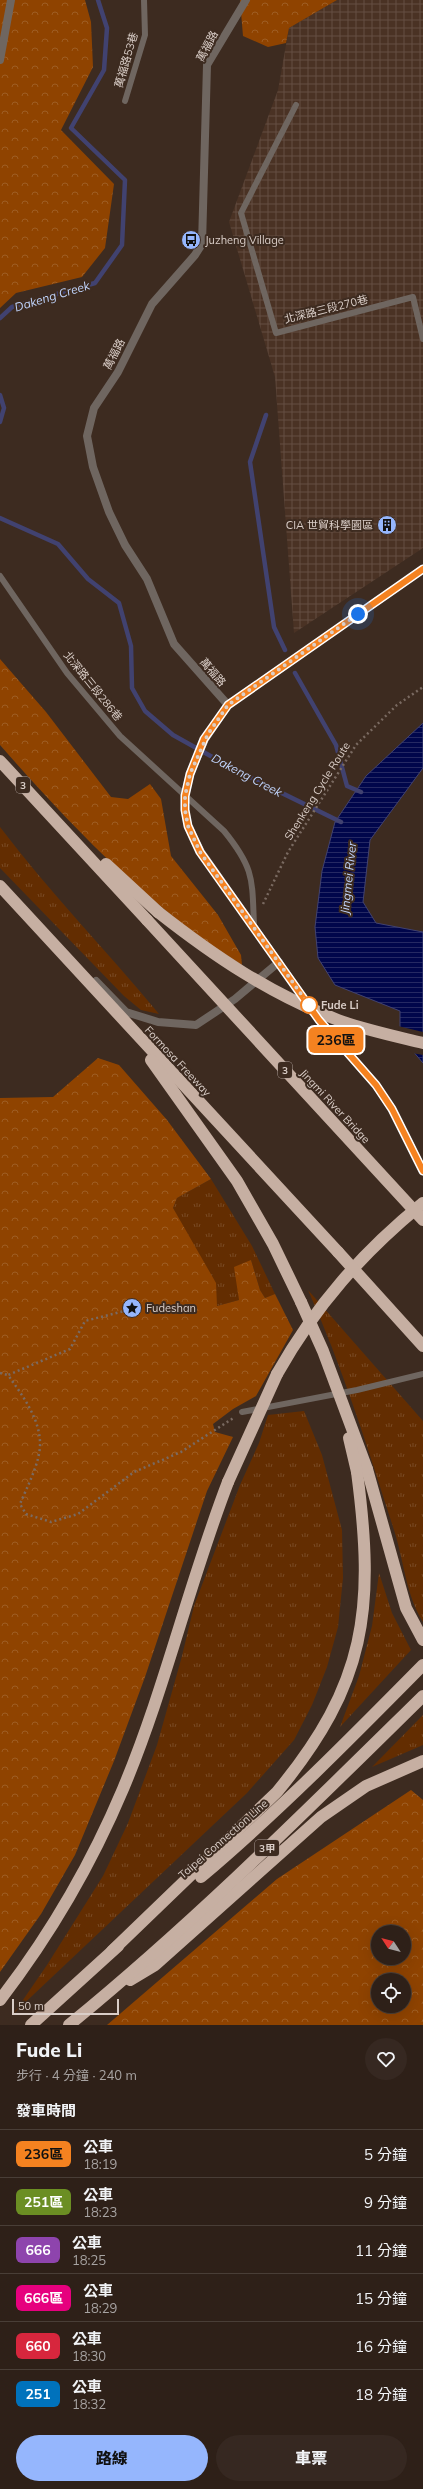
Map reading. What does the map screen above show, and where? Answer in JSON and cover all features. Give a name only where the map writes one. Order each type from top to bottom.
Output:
[{"type":"highway","name":"3","points":[[0,761],[46,809]]},
{"type":"highway","points":[[46,809],[158,912],[208,952],[268,988],[338,1020],[423,1043]]},
{"type":"highway","name":"Jingmi River Bridge","points":[[46,809],[423,1220]]},
{"type":"highway","name":"Formosa Freeway","points":[[0,886],[423,1346]]},
{"type":"highway","points":[[124,1021],[237,1181],[273,1244],[338,1390],[362,1471],[406,1608],[423,1640]]},
{"type":"highway","points":[[0,2000],[32,1959],[67,1903],[99,1842],[123,1788],[143,1736],[208,1534],[228,1482],[277,1374],[304,1329],[339,1282],[391,1229],[423,1203]]},
{"type":"highway","points":[[112,1951],[277,1792],[300,1764],[343,1692],[356,1655],[364,1609],[366,1559],[362,1471]]},
{"type":"highway","name":"Taipei Connection Line","points":[[31,2025],[112,1951],[235,1848],[338,1752],[423,1665]]},
{"type":"highway","name":"3甲","points":[[69,2025],[105,1995],[241,1873],[423,1696]]},
{"type":"highway","points":[[105,1995],[155,1965],[321,1817],[366,1786],[423,1762]]},
{"type":"main road","points":[[423,569],[306,649],[228,705],[204,739],[192,769],[185,796],[185,810],[188,826],[200,852],[254,926],[319,1020],[376,1085],[396,1116],[423,1171]]},
{"type":"street","points":[[0,60],[11,0]]},
{"type":"street","name":"萬福路","points":[[228,705],[174,644],[147,579],[125,545],[109,512],[93,467],[87,436],[94,408],[118,372],[152,304],[195,255],[202,244],[207,65],[246,0]]},
{"type":"street","points":[[0,883],[126,1012],[158,1022],[196,1024],[235,999],[279,962]]},
{"type":"lane","name":"萬福路53巷","points":[[125,101],[145,35],[144,0]]},
{"type":"lane","name":"北深路三段270巷","points":[[296,105],[241,212],[276,333],[413,297],[423,340]]},
{"type":"lane","name":"北深路三段286巷","points":[[0,576],[67,673],[110,724],[224,831],[248,864],[252,880],[254,926]]},
{"type":"lane","points":[[242,1412],[357,1390],[423,1374]]},
{"type":"path","name":"Shenkeng Cycle Route","points":[[254,926],[288,852],[356,744],[397,705],[423,687]]},
{"type":"path","points":[[0,1373],[8,1375],[70,1349],[85,1321],[132,1309]]},
{"type":"path","points":[[8,1375],[30,1405],[40,1442],[34,1472],[20,1504],[26,1514],[51,1522],[78,1514],[134,1472],[181,1452],[242,1412]]},
{"type":"shaded area","points":[[337,0],[423,0],[423,548],[294,633],[275,377],[229,222],[278,90],[289,28]]},
{"type":"green space","points":[[0,0],[85,0],[91,22],[93,67],[61,130],[114,184],[105,248],[82,277],[16,293],[0,308]]},
{"type":"green space","points":[[240,0],[337,0],[289,28],[286,43],[268,47],[243,36]]},
{"type":"green space","points":[[0,659],[46,712],[111,797],[128,799],[150,784],[161,799],[171,856],[218,915],[241,955],[242,965],[175,918],[143,892],[83,835],[0,745]]},
{"type":"green space","points":[[0,827],[38,875],[159,1014],[141,1010],[124,996],[0,868]]},
{"type":"green space","points":[[98,1058],[119,1065],[167,1120],[211,1179],[177,1198],[173,1208],[216,1283],[217,1306],[239,1300],[234,1267],[251,1260],[260,1290],[265,1298],[275,1294],[293,1330],[256,1396],[233,1409],[213,1424],[215,1432],[233,1437],[207,1491],[145,1677],[114,1761],[75,1855],[41,1914],[0,1972],[0,1098],[53,1097]]},
{"type":"green space","points":[[211,1179],[252,1246],[275,1294],[265,1298],[260,1290],[251,1260],[238,1288],[239,1300],[217,1306],[173,1208],[177,1198]]},
{"type":"green space","points":[[308,1290],[423,1421],[423,1622],[417,1612],[409,1589],[394,1530],[375,1469],[333,1349]]},
{"type":"green space","points":[[304,1411],[322,1455],[342,1530],[343,1578],[338,1627],[327,1667],[312,1705],[294,1740],[247,1793],[14,2013],[47,1965],[103,1876],[128,1823],[157,1745],[182,1656],[194,1606],[240,1485],[259,1443],[268,1415]]},
{"type":"green space","points":[[379,1573],[392,1613],[411,1650],[340,1727],[359,1676],[372,1626]]},
{"type":"green space","points":[[423,1715],[423,1745],[372,1767]]},
{"type":"green space","points":[[411,1790],[423,1800],[423,2025],[107,2025],[277,1879]]},
{"type":"water","name":"Jingmei River","points":[[423,723],[423,768],[370,840],[363,902],[376,923],[423,932],[423,1063],[400,1036],[400,1011],[335,985],[318,958],[315,927],[322,871],[335,822],[366,776]]},
{"type":"pier","points":[[398,1026],[423,1032],[423,1055],[412,1053],[399,1037]]},
{"type":"waterway","name":"Dakeng Creek","points":[[0,318],[12,307],[95,283],[122,245],[125,180],[71,128],[104,70],[107,28],[98,0]]},
{"type":"waterway","name":"Dakeng Creek","points":[[0,395],[4,408],[0,422]]},
{"type":"waterway","points":[[266,415],[250,462],[274,627],[285,650]]},
{"type":"waterway","name":"Dakeng Creek","points":[[0,518],[58,544],[88,579],[119,603],[131,646],[132,688],[145,711],[173,735],[241,773],[341,822]]},
{"type":"waterway","points":[[295,673],[336,745],[347,786],[361,792]]},
{"type":"bus line","name":"236區","points":[[423,569],[306,649],[228,705],[204,739],[190,774],[185,796],[185,810],[188,826],[200,852],[254,926],[319,1020],[376,1085],[392,1109],[414,1150],[423,1171]]},
{"type":"place","name":"Juzheng Village","points":[[191,240]]},
{"type":"place","name":"CIA 世貿科學園區","points":[[387,525]]},
{"type":"place","name":"Fude Li","points":[[309,1005]]},
{"type":"place","name":"Fudeshan","points":[[132,1308]]},
{"type":"route","points":[[309,1005],[311,1008],[200,852],[188,826],[185,810],[185,796],[190,774],[204,739],[228,705],[358,614]]}]
